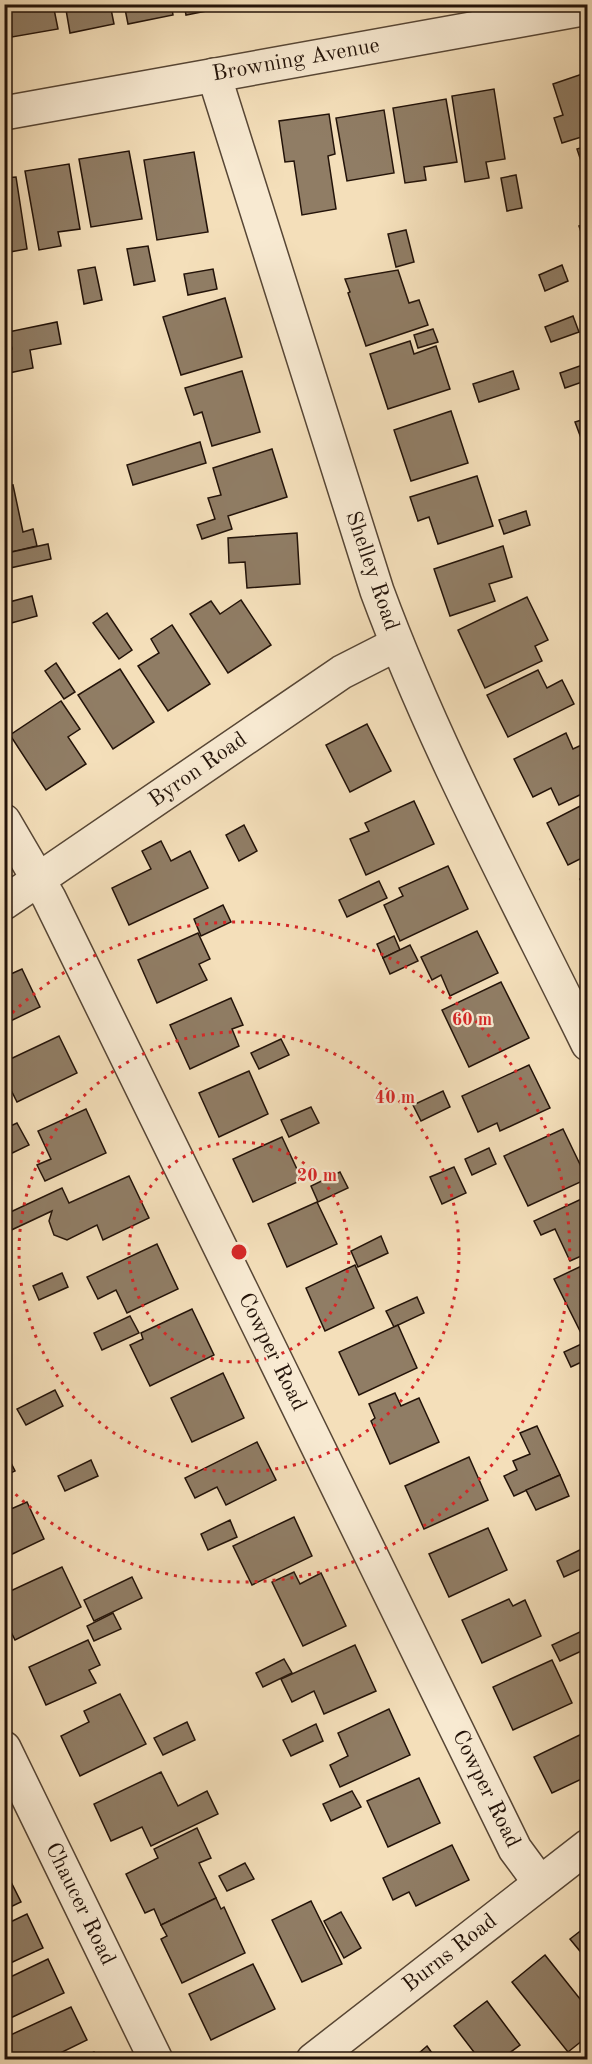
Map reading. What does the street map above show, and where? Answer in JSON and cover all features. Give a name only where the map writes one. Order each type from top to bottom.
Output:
[{"type":"street","name":"Browning Avenue","points":[[4,113],[588,8]]},
{"type":"street","name":"Shelley Road","points":[[214,75],[377,591],[397,644],[482,831],[588,1044]]},
{"type":"street","name":"Byron Road","points":[[4,903],[342,672],[397,644]]},
{"type":"street","name":"Cowper Road","points":[[4,821],[39,879],[515,1849],[540,1884]]},
{"type":"street","name":"Chaucer Road","points":[[4,1748],[156,2060]]},
{"type":"street","name":"Burns Road","points":[[313,2060],[588,1846]]},
{"type":"building","points":[[6,4],[53,4],[58,29],[12,37]]},
{"type":"building","points":[[65,4],[110,4],[114,24],[70,33]]},
{"type":"building","points":[[124,4],[171,4],[173,15],[128,24]]},
{"type":"building","points":[[184,4],[232,4],[232,6],[186,15]]},
{"type":"building","points":[[588,72],[588,135],[562,143],[554,118],[563,115],[553,84]]},
{"type":"building","points":[[494,89],[505,159],[486,162],[489,178],[465,182],[452,96]]},
{"type":"building","points":[[446,99],[457,162],[424,167],[426,180],[405,183],[393,108]]},
{"type":"building","points":[[384,110],[394,173],[347,181],[336,118]]},
{"type":"building","points":[[329,114],[335,154],[328,156],[336,209],[302,215],[294,161],[285,162],[279,121]]},
{"type":"building","points":[[588,146],[588,182],[577,149]]},
{"type":"building","points":[[129,151],[142,219],[91,227],[79,159]]},
{"type":"building","points":[[194,152],[208,232],[157,240],[144,160]]},
{"type":"building","points":[[69,164],[80,229],[58,232],[61,246],[39,250],[25,171]]},
{"type":"building","points":[[516,175],[522,208],[507,211],[501,178]]},
{"type":"building","points":[[16,177],[27,249],[4,253],[4,178]]},
{"type":"building","points":[[588,223],[588,252],[579,226]]},
{"type":"building","points":[[406,230],[414,262],[396,267],[388,234]]},
{"type":"building","points":[[148,246],[155,281],[134,285],[127,249]]},
{"type":"building","points":[[562,265],[568,281],[545,291],[539,275]]},
{"type":"building","points":[[95,267],[102,300],[84,304],[78,270]]},
{"type":"building","points":[[213,269],[217,289],[188,295],[184,274]]},
{"type":"building","points":[[398,270],[409,303],[419,300],[428,325],[366,346],[345,279]]},
{"type":"building","points":[[225,298],[242,357],[181,375],[163,317]]},
{"type":"building","points":[[573,316],[579,332],[551,342],[545,327]]},
{"type":"building","points":[[57,322],[61,344],[30,350],[33,368],[4,374],[4,351],[12,349],[8,332]]},
{"type":"building","points":[[433,329],[438,342],[418,348],[414,335]]},
{"type":"building","points":[[410,341],[414,354],[436,346],[450,389],[388,409],[370,354]]},
{"type":"building","points":[[588,363],[588,380],[565,388],[560,373]]},
{"type":"building","points":[[242,371],[260,432],[212,446],[202,412],[194,415],[185,388]]},
{"type":"building","points":[[513,371],[519,389],[479,402],[473,384]]},
{"type":"building","points":[[451,411],[468,463],[411,481],[394,430]]},
{"type":"building","points":[[588,418],[588,436],[581,438],[575,422]]},
{"type":"building","points":[[200,442],[206,463],[133,485],[127,465]]},
{"type":"building","points":[[272,449],[287,497],[228,516],[232,529],[202,539],[197,525],[215,519],[208,498],[221,495],[213,468]]},
{"type":"building","points":[[477,476],[493,526],[438,544],[429,517],[418,521],[410,497]]},
{"type":"building","points":[[13,485],[23,532],[33,529],[37,546],[7,553],[4,541],[4,487]]},
{"type":"building","points":[[526,511],[530,525],[504,534],[499,520]]},
{"type":"building","points":[[297,533],[300,584],[247,588],[245,562],[229,563],[228,538]]},
{"type":"building","points":[[48,544],[51,559],[10,568],[7,553]]},
{"type":"building","points":[[503,546],[512,577],[489,584],[495,601],[450,616],[434,569]]},
{"type":"building","points":[[4,583],[9,602],[32,596],[37,616],[4,625]]},
{"type":"building","points":[[527,597],[548,640],[535,646],[542,661],[485,688],[458,630]]},
{"type":"building","points":[[241,600],[271,645],[228,673],[190,614],[211,601],[220,614]]},
{"type":"building","points":[[107,613],[132,650],[119,659],[93,623]]},
{"type":"building","points":[[172,625],[210,684],[168,711],[138,666],[159,653],[151,639]]},
{"type":"building","points":[[56,663],[75,692],[64,699],[45,671]]},
{"type":"building","points":[[120,669],[154,722],[113,749],[78,695]]},
{"type":"building","points":[[538,670],[547,688],[562,680],[574,704],[508,737],[487,695]]},
{"type":"building","points":[[61,701],[80,729],[68,737],[86,764],[46,790],[10,735]]},
{"type":"building","points":[[367,724],[391,771],[350,792],[326,745]]},
{"type":"building","points":[[566,733],[573,749],[588,742],[588,771],[586,771],[588,791],[559,805],[551,788],[533,797],[514,759]]},
{"type":"building","points":[[414,801],[434,844],[366,875],[350,839],[369,831],[365,823]]},
{"type":"building","points":[[588,802],[588,855],[568,865],[547,823]]},
{"type":"building","points":[[244,825],[257,851],[239,861],[226,835]]},
{"type":"building","points":[[161,841],[171,861],[190,851],[208,888],[129,925],[112,888],[151,869],[142,851]]},
{"type":"building","points":[[448,866],[468,909],[400,941],[384,905],[403,896],[399,888]]},
{"type":"building","points":[[588,875],[588,895],[580,879]]},
{"type":"building","points":[[379,881],[387,898],[347,917],[339,900]]},
{"type":"building","points":[[223,905],[231,922],[201,936],[194,919]]},
{"type":"building","points":[[477,931],[498,973],[450,996],[441,975],[432,980],[421,957]]},
{"type":"building","points":[[198,933],[210,959],[199,964],[207,980],[157,1003],[138,960]]},
{"type":"building","points":[[394,936],[400,950],[383,958],[377,944]]},
{"type":"building","points":[[410,945],[418,961],[390,974],[383,958]]},
{"type":"building","points":[[22,969],[40,1007],[4,1024],[4,977]]},
{"type":"building","points":[[501,982],[529,1038],[469,1067],[442,1010]]},
{"type":"building","points":[[231,998],[243,1025],[232,1029],[239,1046],[190,1069],[170,1025]]},
{"type":"building","points":[[59,1036],[77,1073],[17,1102],[4,1076],[4,1062]]},
{"type":"building","points":[[281,1039],[289,1055],[259,1069],[251,1053]]},
{"type":"building","points":[[529,1065],[550,1108],[500,1131],[497,1123],[478,1132],[462,1096]]},
{"type":"building","points":[[249,1071],[268,1114],[219,1137],[199,1093]]},
{"type":"building","points":[[443,1091],[450,1107],[421,1121],[413,1105]]},
{"type":"building","points":[[311,1107],[319,1123],[289,1137],[281,1120]]},
{"type":"building","points":[[86,1109],[106,1153],[45,1181],[37,1165],[51,1159],[38,1131]]},
{"type":"building","points":[[4,1113],[10,1124],[4,1127]]},
{"type":"building","points":[[17,1123],[29,1145],[4,1157],[4,1129]]},
{"type":"building","points":[[563,1129],[587,1179],[528,1206],[504,1156]]},
{"type":"building","points":[[282,1137],[302,1180],[253,1202],[233,1159]]},
{"type":"building","points":[[489,1148],[496,1164],[472,1175],[465,1159]]},
{"type":"building","points":[[454,1167],[466,1193],[442,1204],[430,1177]]},
{"type":"building","points":[[340,1172],[348,1188],[318,1202],[311,1186]]},
{"type":"building","points":[[129,1176],[149,1218],[103,1240],[97,1225],[67,1240],[54,1235],[49,1221],[52,1211],[5,1233],[4,1215],[62,1188],[69,1203]]},
{"type":"building","points":[[588,1196],[588,1253],[570,1261],[555,1229],[541,1235],[534,1221]]},
{"type":"building","points":[[317,1202],[337,1244],[287,1267],[268,1224]]},
{"type":"building","points":[[381,1236],[388,1253],[358,1267],[351,1251]]},
{"type":"building","points":[[157,1244],[178,1289],[127,1313],[116,1290],[98,1299],[87,1277]]},
{"type":"building","points":[[588,1263],[588,1332],[582,1335],[554,1279]]},
{"type":"building","points":[[355,1265],[374,1308],[325,1331],[306,1288]]},
{"type":"building","points":[[62,1273],[68,1287],[39,1300],[33,1286]]},
{"type":"building","points":[[417,1297],[424,1313],[394,1327],[386,1311]]},
{"type":"building","points":[[192,1309],[214,1355],[150,1386],[130,1345],[143,1339],[141,1333]]},
{"type":"building","points":[[130,1316],[139,1333],[102,1350],[94,1333]]},
{"type":"building","points":[[398,1325],[417,1368],[359,1395],[339,1352]]},
{"type":"building","points":[[588,1341],[588,1359],[571,1367],[564,1352]]},
{"type":"building","points":[[223,1373],[244,1418],[192,1442],[171,1398]]},
{"type":"building","points":[[55,1390],[63,1406],[26,1425],[17,1409]]},
{"type":"building","points":[[395,1393],[401,1406],[419,1398],[439,1442],[390,1464],[371,1421],[375,1418],[369,1404]]},
{"type":"building","points":[[537,1426],[560,1475],[514,1496],[504,1476],[517,1470],[513,1461],[530,1454],[520,1433]]},
{"type":"building","points":[[257,1442],[276,1480],[226,1505],[217,1487],[195,1498],[185,1478]]},
{"type":"building","points":[[4,1449],[15,1471],[4,1476]]},
{"type":"building","points":[[469,1457],[488,1500],[424,1529],[405,1486]]},
{"type":"building","points":[[91,1460],[98,1476],[65,1491],[58,1476]]},
{"type":"building","points":[[560,1475],[569,1496],[536,1510],[526,1490]]},
{"type":"building","points":[[27,1502],[44,1539],[4,1558],[4,1512]]},
{"type":"building","points":[[294,1517],[312,1556],[252,1585],[233,1546]]},
{"type":"building","points":[[230,1520],[237,1537],[208,1550],[201,1534]]},
{"type":"building","points":[[488,1528],[507,1570],[449,1597],[429,1554]]},
{"type":"building","points":[[586,1547],[588,1566],[564,1577],[557,1561]]},
{"type":"building","points":[[62,1567],[81,1607],[15,1640],[4,1618],[4,1594]]},
{"type":"building","points":[[294,1572],[300,1584],[321,1573],[346,1626],[303,1646],[272,1582]]},
{"type":"building","points":[[132,1577],[142,1598],[94,1621],[84,1600]]},
{"type":"building","points":[[509,1599],[513,1606],[525,1600],[541,1636],[482,1663],[462,1620]]},
{"type":"building","points":[[113,1613],[121,1629],[94,1641],[87,1626]]},
{"type":"building","points":[[582,1631],[588,1648],[560,1661],[552,1645]]},
{"type":"building","points":[[88,1640],[100,1665],[89,1670],[96,1683],[46,1705],[29,1667]]},
{"type":"building","points":[[355,1645],[376,1691],[324,1714],[314,1691],[292,1702],[281,1679]]},
{"type":"building","points":[[284,1659],[292,1673],[263,1687],[256,1673]]},
{"type":"building","points":[[552,1660],[572,1703],[513,1730],[493,1687]]},
{"type":"building","points":[[120,1694],[146,1744],[80,1776],[61,1736],[89,1722],[84,1711]]},
{"type":"building","points":[[389,1709],[410,1755],[340,1787],[330,1765],[348,1756],[338,1733]]},
{"type":"building","points":[[187,1722],[195,1740],[163,1755],[154,1738]]},
{"type":"building","points":[[316,1724],[323,1741],[291,1756],[283,1740]]},
{"type":"building","points":[[588,1731],[588,1776],[552,1793],[534,1757]]},
{"type":"building","points":[[161,1772],[178,1806],[207,1791],[218,1814],[151,1846],[142,1827],[111,1841],[94,1804]]},
{"type":"building","points":[[419,1778],[440,1823],[388,1847],[367,1801]]},
{"type":"building","points":[[352,1791],[361,1807],[331,1821],[323,1804]]},
{"type":"building","points":[[197,1828],[211,1858],[199,1863],[216,1898],[161,1925],[154,1909],[145,1913],[126,1874],[158,1858],[154,1849]]},
{"type":"building","points":[[452,1845],[469,1880],[416,1906],[409,1892],[393,1900],[383,1878]]},
{"type":"building","points":[[245,1863],[254,1879],[227,1891],[219,1876]]},
{"type":"building","points":[[4,1868],[21,1902],[4,1910]]},
{"type":"building","points":[[216,1898],[221,1909],[224,1907],[245,1953],[182,1983],[161,1939],[167,1936],[161,1925]]},
{"type":"building","points":[[311,1901],[342,1964],[302,1982],[272,1920]]},
{"type":"building","points":[[341,1912],[361,1948],[344,1958],[324,1921]]},
{"type":"building","points":[[27,1914],[43,1948],[4,1966],[4,1925]]},
{"type":"building","points":[[588,1925],[588,1961],[570,1939]]},
{"type":"building","points":[[545,1955],[588,2009],[588,2036],[568,2052],[512,1982]]},
{"type":"building","points":[[48,1959],[64,1993],[4,2021],[4,1980]]},
{"type":"building","points":[[253,1964],[275,2009],[211,2040],[189,1994]]},
{"type":"building","points":[[487,2001],[520,2045],[504,2057],[506,2060],[480,2060],[454,2026]]},
{"type":"building","points":[[71,2007],[87,2040],[46,2060],[13,2060],[4,2038]]},
{"type":"building","points":[[427,2046],[437,2060],[411,2060]]},
{"type":"building","points":[[94,2052],[98,2060],[78,2060]]}]
